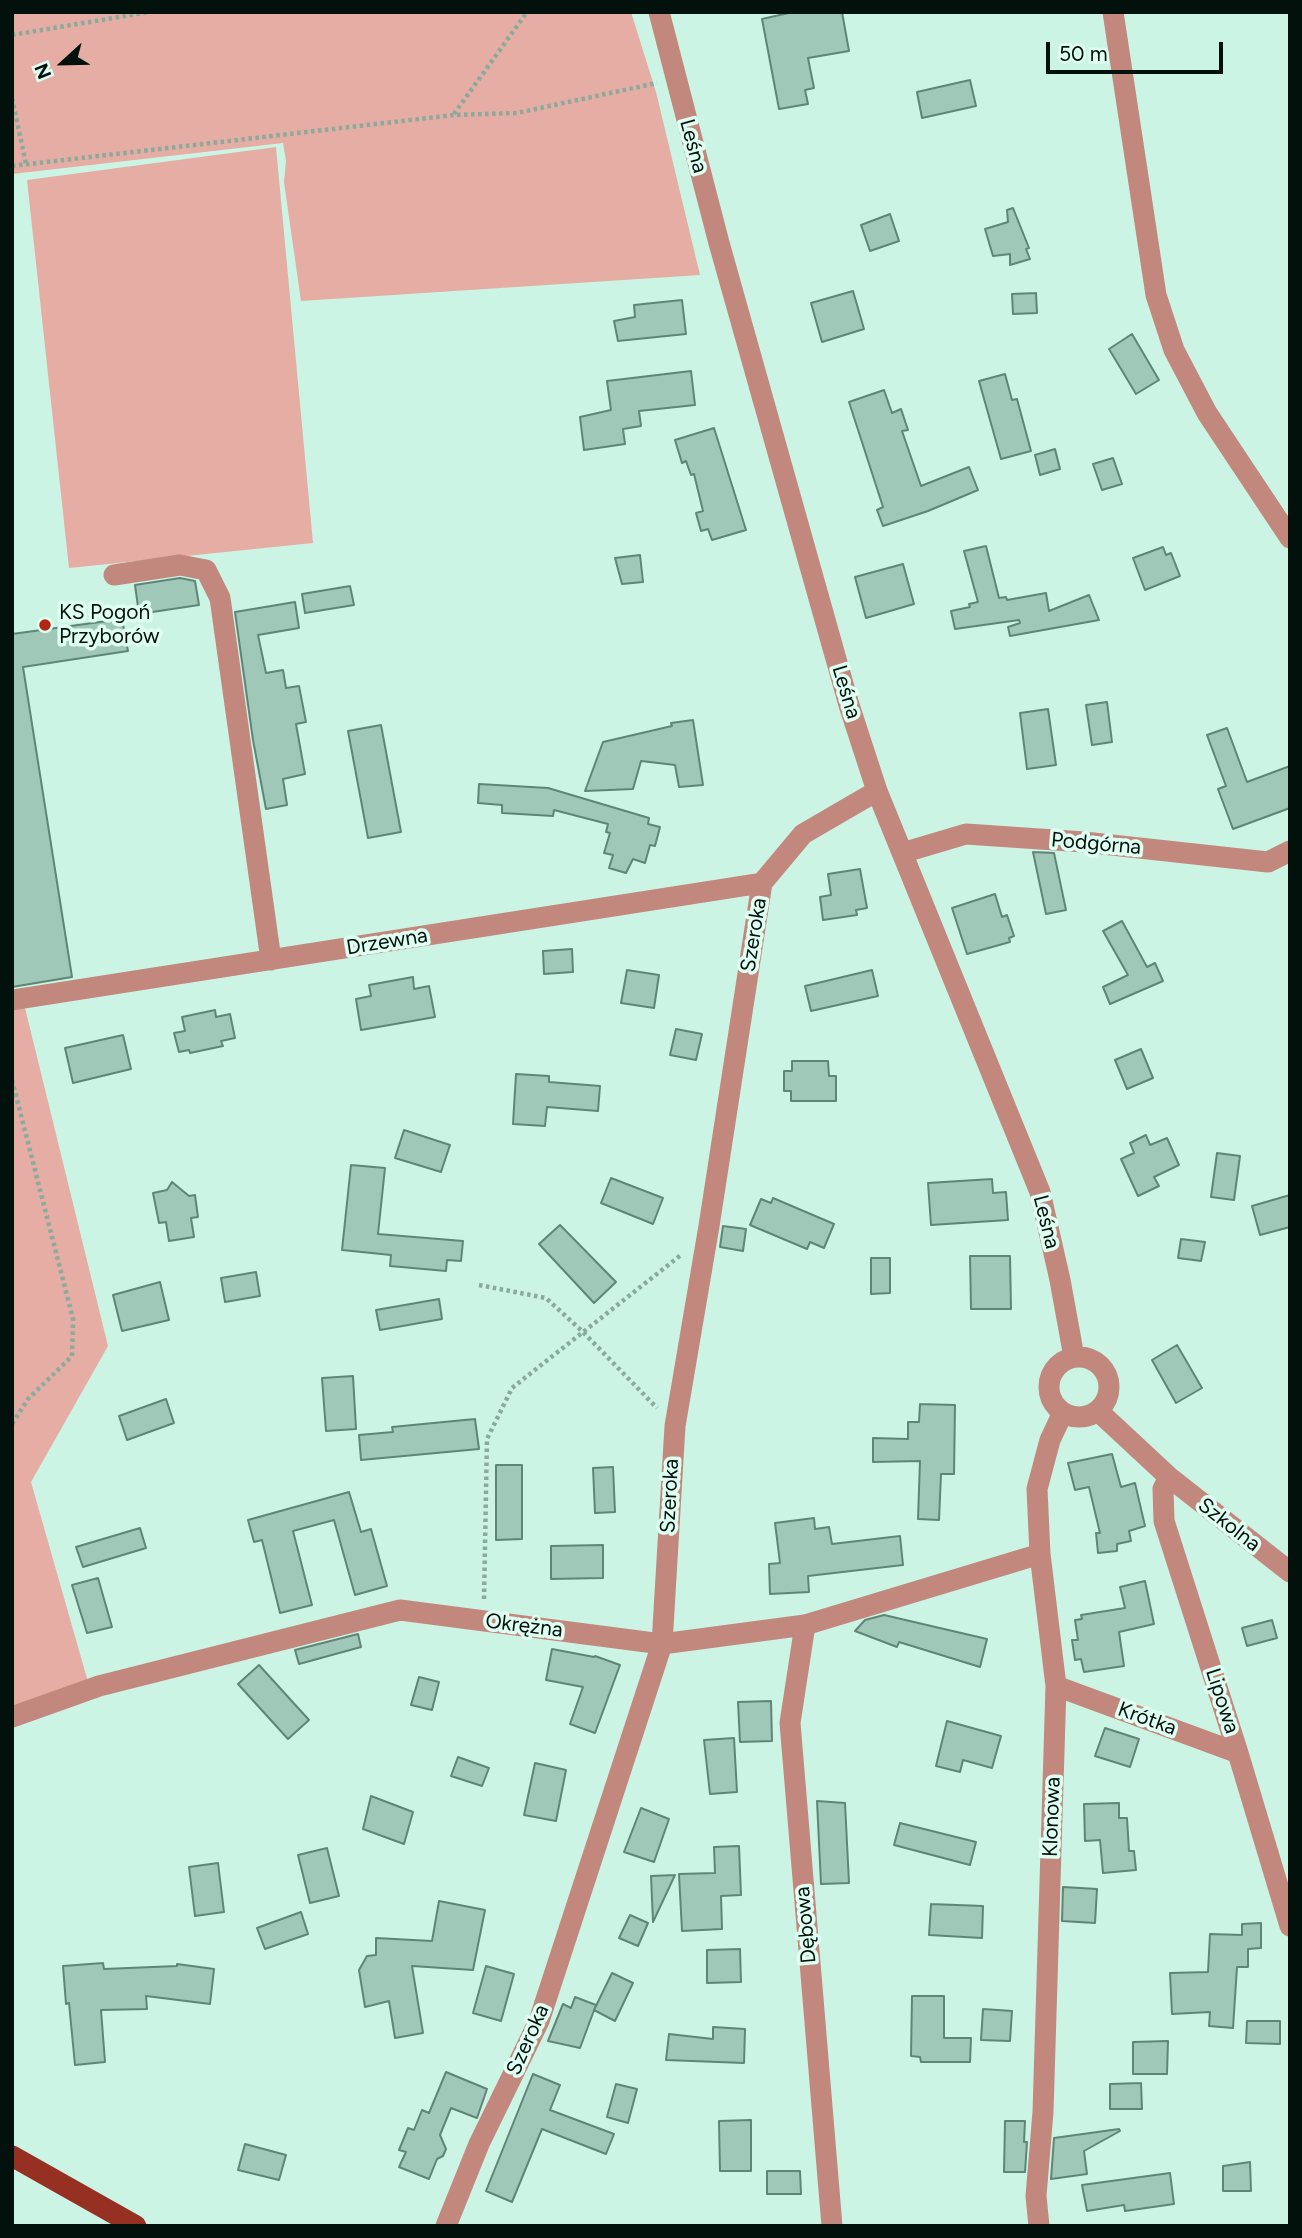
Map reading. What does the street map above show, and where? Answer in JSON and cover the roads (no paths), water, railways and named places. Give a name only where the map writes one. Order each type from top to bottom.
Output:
[{"type":"main road","points":[[12,2156],[136,2226]]},
{"type":"street","name":"Leśna","points":[[659,12],[675,80],[829,638],[877,791],[1040,1192],[1074,1357]]},
{"type":"street","points":[[1113,12],[1156,295],[1174,350],[1207,413],[1290,538]]},
{"type":"street","points":[[114,575],[180,565],[206,570],[220,598],[271,960]]},
{"type":"street","name":"Szeroka","points":[[446,2226],[479,2144],[539,2021],[662,1644],[675,1426],[762,883],[803,834],[877,791]]},
{"type":"street","name":"Podgórna","points":[[902,853],[966,834],[1084,842],[1268,862],[1290,851]]},
{"type":"street","name":"Drzewna","points":[[12,1000],[762,883]]},
{"type":"street","points":[[1074,1357],[1093,1360],[1106,1375],[1108,1394],[1098,1411],[1082,1418],[1064,1414],[1051,1401],[1048,1382],[1057,1366],[1074,1357]]},
{"type":"street","points":[[1098,1411],[1169,1477]]},
{"type":"street","name":"Klonowa","points":[[1040,2226],[1036,2196],[1043,2112],[1056,1686],[1040,1554],[1037,1489],[1050,1440],[1064,1414]]},
{"type":"street","name":"Szkolna","points":[[1169,1477],[1290,1572]]},
{"type":"street","name":"Lipowa","points":[[1169,1477],[1163,1489],[1164,1521],[1290,1926]]},
{"type":"street","name":"Okrężna","points":[[12,1717],[99,1686],[400,1609],[662,1644],[805,1625],[1040,1554]]},
{"type":"street","name":"Dębowa","points":[[805,1625],[790,1723],[832,2226]]},
{"type":"street","name":"Krótka","points":[[1056,1686],[1238,1753]]},
{"type":"place","name":"KS Pogoń Przyborów","points":[[45,625]]}]
